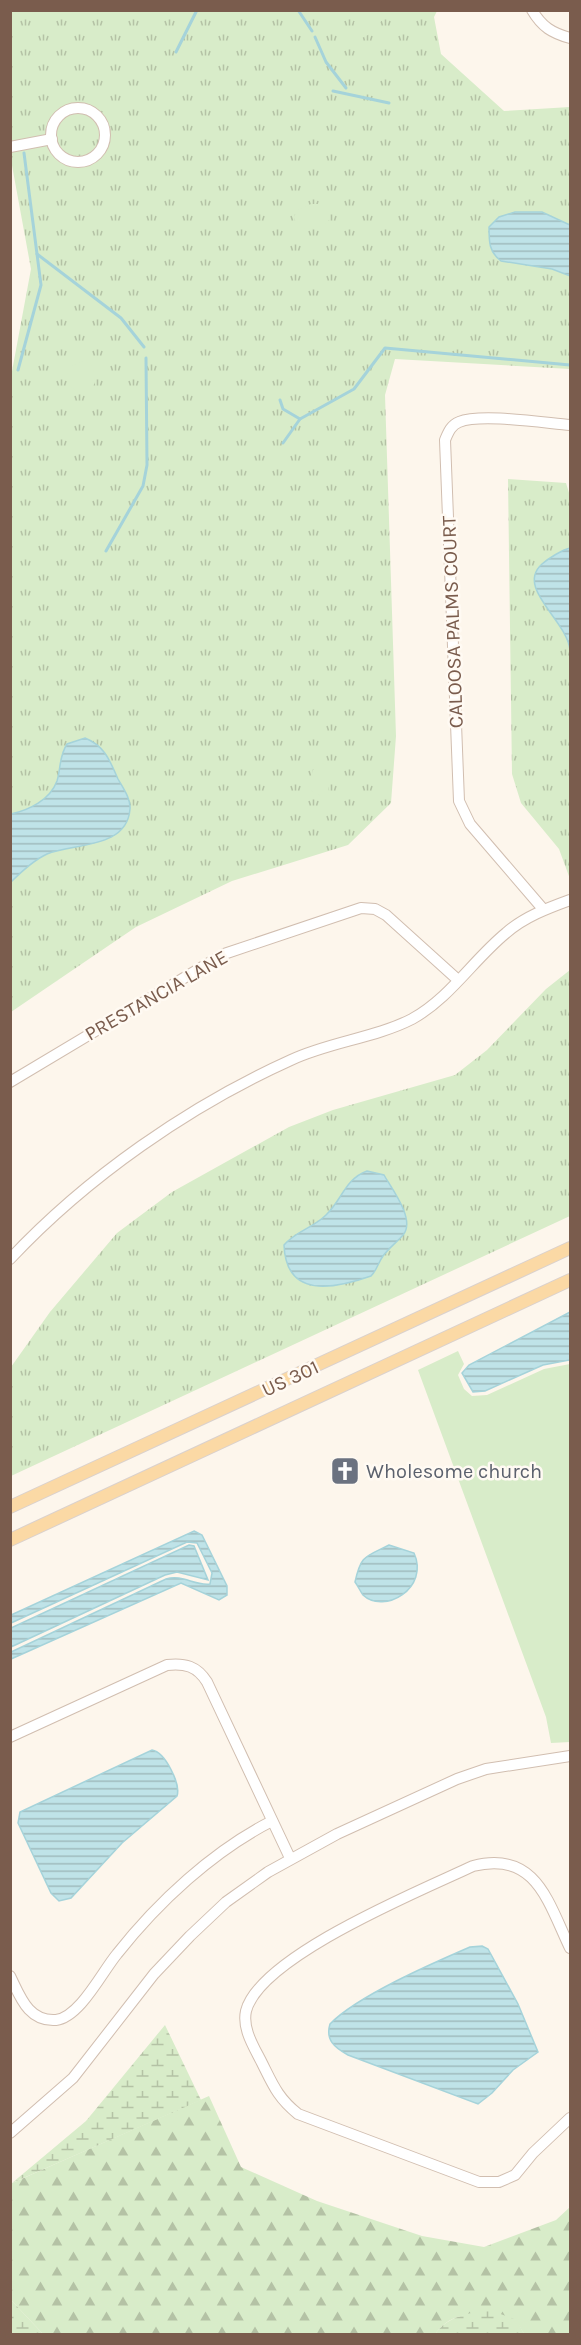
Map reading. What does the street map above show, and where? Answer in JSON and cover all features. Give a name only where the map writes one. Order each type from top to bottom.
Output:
[{"type":"main road","name":"US 301","points":[[10,1507],[570,1248]]},
{"type":"main road","name":"US 301","points":[[10,1540],[570,1280]]},
{"type":"street","points":[[532,10],[540,23],[554,34],[570,38]]},
{"type":"street","points":[[73,108],[89,110],[96,115],[104,130],[102,147],[97,154],[82,161],[66,159],[54,147],[52,139],[54,123],[59,116],[73,108]]},
{"type":"street","points":[[10,147],[52,139]]},
{"type":"street","name":"CALOOSA PALMS COURT","points":[[543,909],[470,824],[459,801],[445,440],[449,429],[458,422],[522,421],[570,425]]},
{"type":"street","points":[[10,1259],[87,1186],[154,1138],[248,1081],[294,1058],[410,1019],[436,1004],[506,932],[543,909],[570,900]]},
{"type":"street","name":"PRESTANCIA LANE","points":[[10,1082],[224,954],[361,908],[375,909],[386,915],[459,980]]},
{"type":"street","points":[[10,1737],[167,1665],[180,1663],[191,1666],[201,1672],[207,1682],[290,1858]]},
{"type":"street","points":[[10,2133],[74,2078],[154,1974],[190,1936],[226,1902],[290,1858],[457,1779],[507,1765],[570,1756]]},
{"type":"street","points":[[10,1976],[29,2012],[42,2019],[57,2020],[68,2015],[79,2007],[117,1953],[159,1907],[192,1876],[236,1842],[272,1821]]},
{"type":"street","points":[[570,1948],[539,1886],[527,1872],[512,1864],[491,1862],[473,1866],[360,1919],[298,1956],[252,1996],[246,2020],[250,2039],[280,2100],[298,2114],[478,2182],[499,2182],[515,2175],[540,2146],[570,2118]]},
{"type":"green space","points":[[11,11],[437,11],[434,17],[441,54],[504,111],[570,107],[570,369],[395,359],[385,395],[396,736],[391,803],[348,845],[232,881],[136,927],[11,1012],[10,382],[31,269],[11,160]]},
{"type":"green space","points":[[361,11],[387,11],[388,14],[368,35],[360,39],[354,36],[354,23]]},
{"type":"green space","points":[[311,204],[325,204],[330,210],[330,219],[315,228],[297,227],[294,217],[297,210]]},
{"type":"green space","points":[[85,360],[93,366],[95,382],[91,391],[77,393],[68,383],[67,371],[71,366]]},
{"type":"green space","points":[[508,479],[566,483],[570,496],[570,879],[559,849],[521,803],[512,774]]},
{"type":"green space","points":[[320,762],[326,765],[329,792],[323,797],[308,789],[313,770]]},
{"type":"green space","points":[[570,970],[570,1216],[11,1476],[11,1367],[50,1312],[117,1233],[172,1192],[289,1127],[333,1110],[455,1075],[487,1050],[546,989]]},
{"type":"green space","points":[[458,1351],[464,1364],[458,1375],[464,1389],[472,1396],[487,1395],[544,1369],[570,1364],[570,1742],[551,1743],[546,1717],[418,1370]]},
{"type":"green space","points":[[165,2025],[201,2100],[12,2183],[86,2121]]},
{"type":"green space","points":[[209,2096],[241,2167],[317,2201],[422,2236],[484,2247],[556,2220],[570,2207],[570,2334],[524,2334],[516,2320],[472,2315],[453,2319],[435,2334],[43,2334],[11,2300],[10,2184]]},
{"type":"green space","points":[[11,2300],[43,2334],[11,2334]]},
{"type":"green space","points":[[490,2310],[517,2320],[524,2334],[435,2334],[452,2319]]},
{"type":"water","points":[[515,212],[542,212],[570,225],[570,276],[552,269],[501,261],[497,258],[490,246],[489,227],[499,217]]},
{"type":"water","points":[[570,548],[570,650],[561,627],[538,594],[535,573],[542,564],[556,554]]},
{"type":"water","points":[[85,738],[97,745],[106,755],[126,794],[130,805],[127,822],[110,838],[47,854],[11,882],[11,814],[32,807],[49,794],[57,781],[61,758],[67,744]]},
{"type":"water","points":[[367,1171],[384,1175],[397,1196],[407,1221],[403,1235],[383,1256],[371,1276],[328,1286],[314,1286],[303,1282],[293,1274],[287,1262],[284,1245],[326,1215],[349,1184]]},
{"type":"water","points":[[570,1312],[570,1360],[543,1365],[485,1391],[473,1392],[462,1373],[469,1365]]},
{"type":"water","points":[[194,1531],[202,1535],[227,1586],[227,1595],[219,1600],[181,1583],[11,1659],[11,1652],[166,1579],[178,1578],[210,1584],[212,1573],[197,1543],[187,1542],[11,1623],[11,1615]]},
{"type":"water","points":[[189,1545],[194,1546],[208,1580],[177,1572],[165,1575],[11,1647],[11,1628]]},
{"type":"water","points":[[389,1545],[414,1553],[417,1566],[416,1577],[402,1595],[393,1600],[382,1602],[372,1600],[363,1595],[355,1582],[357,1573],[365,1558]]},
{"type":"water","points":[[152,1750],[162,1756],[171,1769],[177,1784],[177,1796],[122,1843],[71,1898],[59,1901],[51,1893],[18,1823],[20,1812]]},
{"type":"water","points":[[482,1946],[488,1949],[518,2004],[538,2052],[513,2070],[492,2093],[478,2104],[348,2055],[332,2043],[329,2035],[330,2024],[358,2002],[436,1962],[470,1947]]},
{"type":"waterway","points":[[176,52],[197,10]]},
{"type":"waterway","points":[[298,10],[312,31]]},
{"type":"waterway","points":[[315,37],[326,62],[346,88]]},
{"type":"waterway","points":[[333,91],[389,103]]},
{"type":"waterway","points":[[18,370],[41,285],[24,153]]},
{"type":"waterway","points":[[37,254],[121,318],[144,347]]},
{"type":"waterway","points":[[283,443],[300,419],[354,389],[385,348],[570,365]]},
{"type":"waterway","points":[[106,551],[143,486],[147,465],[146,358]]},
{"type":"waterway","points":[[280,400],[283,409],[300,419]]},
{"type":"place","name":"Wholesome church","points":[[345,1471]]}]
